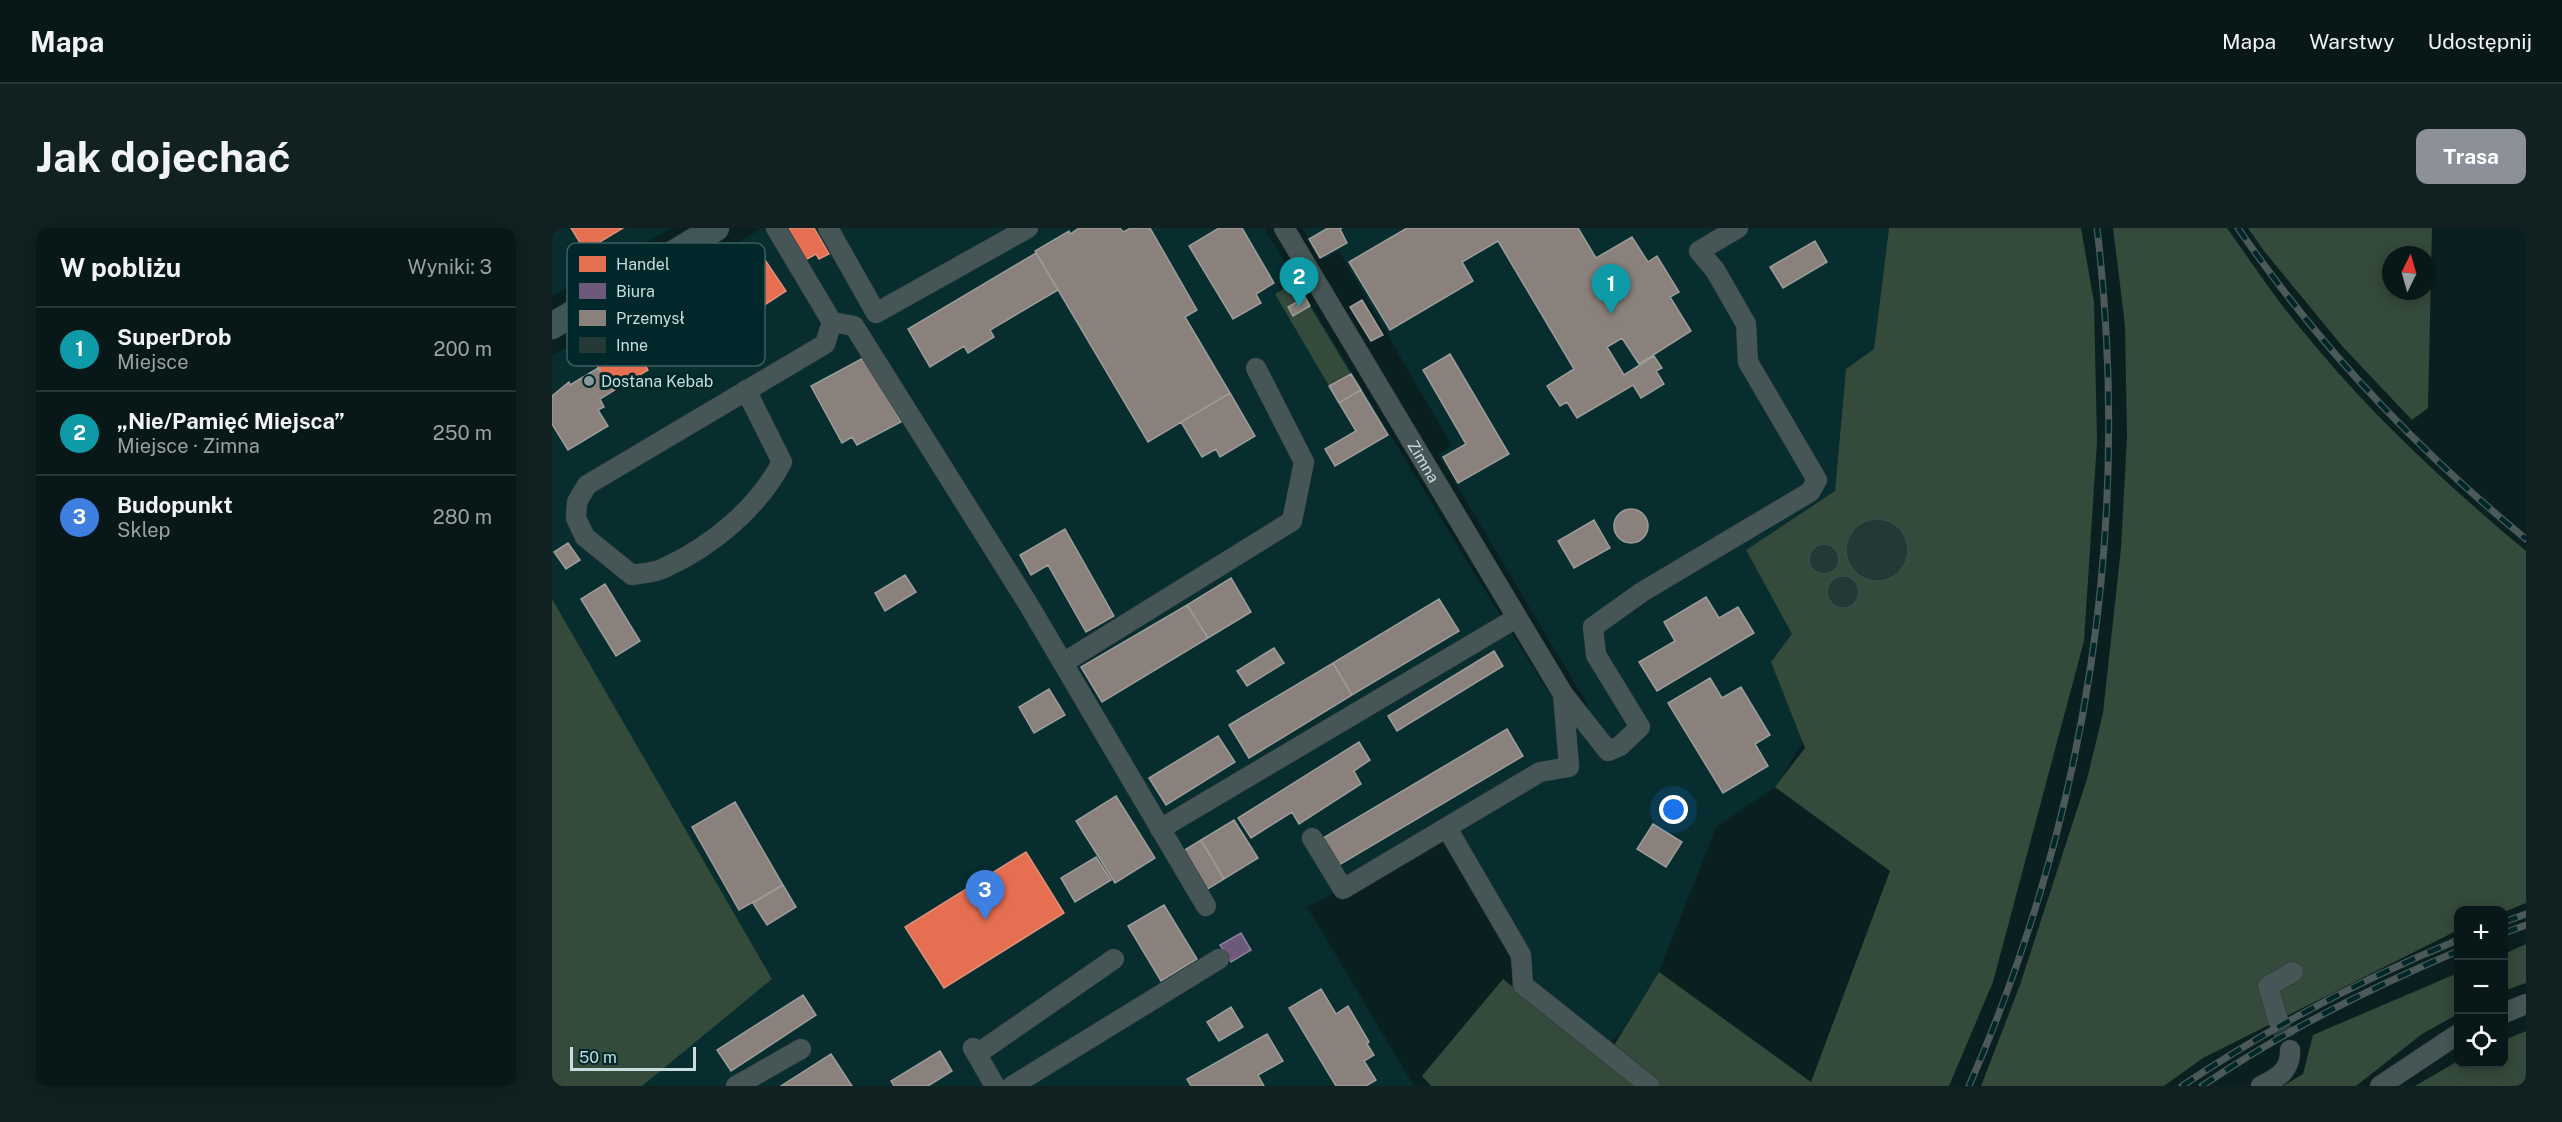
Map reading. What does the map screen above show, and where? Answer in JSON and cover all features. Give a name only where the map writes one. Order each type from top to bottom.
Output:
[{"type":"main road","points":[[691,243],[716,228]]},
{"type":"main road","points":[[552,326],[567,317]]},
{"type":"street","points":[[746,390],[782,462],[771,484],[716,538],[662,570],[632,575],[585,537],[576,519],[577,502],[587,484],[746,390],[825,344],[832,322],[776,228]]},
{"type":"street","points":[[828,228],[876,313],[1028,228]]},
{"type":"street","name":"Zimna","points":[[1284,228],[1563,694],[1608,751],[1620,746],[1640,727],[1596,655],[1593,627],[1642,592],[1810,492],[1817,480],[1748,362],[1746,324],[1715,270],[1699,250],[1738,228]]},
{"type":"street","points":[[832,322],[854,326],[1063,663],[1206,906]]},
{"type":"street","points":[[1063,663],[1292,521],[1304,462],[1256,368]]},
{"type":"street","points":[[1160,829],[1513,620]]},
{"type":"street","points":[[1312,838],[1343,890],[1540,772],[1569,766],[1563,694]]},
{"type":"street","points":[[1447,828],[1521,956],[1523,985],[1650,1086]]},
{"type":"street","points":[[995,1086],[975,1051],[1114,959]]},
{"type":"street","points":[[1012,1086],[1219,960]]},
{"type":"street","points":[[2278,1020],[2268,986],[2293,972]]},
{"type":"street","points":[[2508,1011],[2526,1004]]},
{"type":"street","points":[[2380,1086],[2454,1037]]},
{"type":"street","points":[[736,1086],[801,1049]]},
{"type":"street","points":[[2261,1086],[2285,1071],[2291,1062],[2290,1050]]},
{"type":"shaded area","points":[[552,228],[672,228],[646,243],[567,243],[567,288],[552,296]]},
{"type":"shaded area","points":[[762,228],[1264,228],[1561,712],[1571,717],[1588,705],[1438,454],[1452,446],[1339,251],[1321,260],[1302,228],[1889,228],[1874,349],[1846,370],[1835,491],[1746,550],[1793,634],[1803,742],[1775,787],[1716,827],[1659,972],[1621,1032],[1602,1050],[1523,985],[1521,955],[1446,828],[1343,889],[1307,907],[1414,1086],[552,1086],[552,356],[567,347],[567,366],[765,366],[765,243],[737,243]]},
{"type":"green space","points":[[1889,228],[2081,228],[2094,302],[2097,442],[2084,641],[1993,982],[1949,1086],[1431,1086],[1422,1076],[1503,979],[1600,1057],[1613,1047],[1659,972],[1811,1082],[1890,871],[1775,787],[1805,748],[1771,662],[1792,634],[1746,550],[1835,491],[1846,369],[1874,349]]},
{"type":"green space","points":[[2113,228],[2227,228],[2288,313],[2349,385],[2405,443],[2526,551],[2526,903],[2508,910],[2508,906],[2454,906],[2454,932],[2203,1058],[2164,1086],[1981,1086],[2020,985],[2087,779],[2103,713],[2121,548],[2127,437],[2125,325]]},
{"type":"green space","points":[[2248,228],[2432,228],[2432,246],[2382,246],[2382,300],[2430,300],[2428,408],[2412,420],[2343,347],[2264,251]]},
{"type":"green space","points":[[1296,282],[1305,297],[1288,308],[1293,316],[1310,306],[1351,374],[1329,386],[1275,294]]},
{"type":"green space","points":[[552,599],[772,979],[642,1086],[552,1086]]},
{"type":"green space","points":[[2526,944],[2526,983],[2508,990],[2508,960],[2508,952]]},
{"type":"green space","points":[[2454,975],[2454,1016],[2422,1034],[2356,1086],[2283,1086],[2303,1074],[2313,1035]]},
{"type":"green space","points":[[2526,1031],[2526,1086],[2415,1086],[2454,1063],[2454,1068],[2508,1068],[2508,1038]]},
{"type":"building: Handel","points":[[571,228],[623,228],[598,243],[580,243]]},
{"type":"building: Handel","points":[[791,228],[814,228],[829,254],[819,259],[816,254],[798,264],[780,234]]},
{"type":"building: Handel","points":[[765,260],[786,291],[765,305]]},
{"type":"building: Handel","points":[[597,366],[645,366],[648,370],[613,391]]},
{"type":"building: Handel","points":[[1026,852],[1064,913],[944,988],[905,927]]},
{"type":"building: Biura","points":[[1241,933],[1251,950],[1231,962],[1220,945]]},
{"type":"building: Przemysł","points":[[1079,228],[1120,228],[1123,232],[1131,228],[1150,228],[1197,310],[1185,317],[1230,393],[1148,442],[1035,251],[1069,231],[1070,234]]},
{"type":"building: Przemysł","points":[[1219,228],[1242,228],[1274,283],[1256,294],[1261,303],[1233,319],[1189,246]]},
{"type":"building: Przemysł","points":[[1328,228],[1342,228],[1340,229],[1347,243],[1320,258],[1309,239]]},
{"type":"building: Przemysł","points":[[1407,228],[1578,228],[1596,258],[1632,237],[1648,262],[1657,256],[1679,292],[1670,297],[1691,331],[1639,364],[1622,338],[1607,347],[1624,375],[1654,356],[1662,368],[1656,371],[1664,384],[1641,398],[1633,385],[1577,418],[1567,402],[1560,406],[1547,386],[1574,369],[1498,241],[1462,262],[1473,281],[1390,330],[1349,262]]},
{"type":"building: Przemysł","points":[[1815,241],[1827,262],[1783,288],[1770,267]]},
{"type":"building: Przemysł","points":[[1036,253],[1058,290],[990,330],[994,337],[968,353],[964,346],[930,367],[908,329]]},
{"type":"building: Przemysł","points":[[1305,297],[1310,306],[1293,316],[1288,307]]},
{"type":"building: Przemysł","points":[[1362,300],[1383,335],[1371,341],[1350,307]]},
{"type":"building: Przemysł","points":[[1450,354],[1509,454],[1458,483],[1443,457],[1466,444],[1423,370]]},
{"type":"building: Przemysł","points":[[865,357],[901,422],[857,445],[852,437],[842,443],[811,386]]},
{"type":"building: Przemysł","points":[[598,368],[613,391],[600,399],[604,407],[598,410],[608,426],[568,450],[552,424],[552,396],[569,382],[570,385]]},
{"type":"building: Przemysł","points":[[1351,374],[1388,435],[1335,466],[1325,449],[1356,431],[1329,386]]},
{"type":"building: Przemysł","points":[[1351,374],[1361,390],[1339,403],[1329,386]]},
{"type":"building: Przemysł","points":[[1230,393],[1255,436],[1220,457],[1216,449],[1202,457],[1181,422]]},
{"type":"building: Przemysł","points":[[1631,509],[1643,514],[1648,526],[1643,538],[1631,543],[1619,538],[1614,526],[1619,514]]},
{"type":"building: Przemysł","points":[[1594,520],[1610,548],[1574,568],[1558,541]]},
{"type":"building: Przemysł","points":[[1065,529],[1114,616],[1086,632],[1048,565],[1031,575],[1020,555]]},
{"type":"building: Przemysł","points":[[568,543],[580,560],[566,569],[554,552]]},
{"type":"building: Przemysł","points":[[905,575],[916,592],[885,611],[875,593]]},
{"type":"building: Przemysł","points":[[1231,578],[1251,612],[1208,638],[1187,605]]},
{"type":"building: Przemysł","points":[[605,584],[640,641],[616,656],[581,599]]},
{"type":"building: Przemysł","points":[[1706,597],[1719,618],[1738,607],[1754,633],[1657,691],[1639,662],[1675,641],[1664,622]]},
{"type":"building: Przemysł","points":[[1439,599],[1459,631],[1352,695],[1333,663]]},
{"type":"building: Przemysł","points":[[1187,605],[1208,638],[1102,702],[1081,667]]},
{"type":"building: Przemysł","points":[[1274,648],[1284,663],[1247,686],[1237,671]]},
{"type":"building: Przemysł","points":[[1494,651],[1503,666],[1397,731],[1388,716]]},
{"type":"building: Przemysł","points":[[1333,663],[1352,695],[1249,758],[1229,725]]},
{"type":"building: Przemysł","points":[[1710,678],[1722,698],[1741,687],[1770,735],[1755,744],[1768,766],[1723,793],[1668,703]]},
{"type":"building: Przemysł","points":[[1049,689],[1065,715],[1034,733],[1019,707]]},
{"type":"building: Przemysł","points":[[1507,729],[1523,756],[1334,868],[1318,841]]},
{"type":"building: Przemysł","points":[[1218,736],[1235,762],[1166,805],[1149,778]]},
{"type":"building: Przemysł","points":[[1359,742],[1370,760],[1354,771],[1361,784],[1299,824],[1292,812],[1251,838],[1238,818]]},
{"type":"building: Przemysł","points":[[1116,796],[1155,858],[1115,883],[1076,821]]},
{"type":"building: Przemysł","points":[[735,802],[783,885],[739,910],[692,827]]},
{"type":"building: Przemysł","points":[[1234,820],[1258,858],[1224,879],[1201,840]]},
{"type":"building: Przemysł","points":[[1653,824],[1682,842],[1666,867],[1637,849]]},
{"type":"building: Przemysł","points":[[1201,840],[1224,879],[1206,890],[1183,851]]},
{"type":"building: Przemysł","points":[[1096,857],[1111,880],[1075,902],[1061,878]]},
{"type":"building: Przemysł","points":[[783,885],[796,907],[767,925],[753,903]]},
{"type":"building: Przemysł","points":[[1164,905],[1197,959],[1161,981],[1128,926]]},
{"type":"building: Przemysł","points":[[1321,989],[1336,1014],[1348,1006],[1369,1042],[1367,1044],[1374,1055],[1364,1061],[1376,1080],[1366,1086],[1336,1086],[1289,1008]]},
{"type":"building: Przemysł","points":[[803,995],[816,1015],[731,1071],[717,1050]]},
{"type":"building: Przemysł","points":[[1231,1007],[1243,1027],[1219,1041],[1207,1022]]},
{"type":"building: Przemysł","points":[[1267,1034],[1283,1061],[1258,1075],[1264,1086],[1191,1086],[1187,1079]]},
{"type":"building: Przemysł","points":[[940,1051],[952,1071],[928,1086],[894,1086],[891,1081]]},
{"type":"building: Przemysł","points":[[831,1054],[852,1086],[781,1086]]},
{"type":"building: Inne","points":[[1877,519],[1894,524],[1899,528],[1903,533],[1908,550],[1903,567],[1899,572],[1894,576],[1877,581],[1860,576],[1855,572],[1851,567],[1846,550],[1851,533],[1855,528],[1860,524]]},
{"type":"building: Inne","points":[[1824,544],[1835,548],[1839,559],[1835,570],[1824,574],[1813,570],[1809,559],[1813,548]]},
{"type":"building: Inne","points":[[1843,576],[1854,581],[1859,592],[1854,603],[1843,608],[1832,603],[1827,592],[1832,581]]},
{"type":"tunnel","points":[[2278,1020],[2290,1050]]},
{"type":"railway","points":[[1969,1086],[2010,983],[2044,879],[2071,773],[2091,666],[2103,557],[2108,448],[2106,338],[2097,228]]},
{"type":"railway","points":[[2238,228],[2301,313],[2371,394],[2446,469],[2526,539]]},
{"type":"railway","points":[[2508,921],[2526,914]]},
{"type":"railway","points":[[2508,932],[2526,925]]},
{"type":"railway","points":[[2182,1086],[2248,1044],[2317,1006],[2387,971],[2454,942]]},
{"type":"railway","points":[[2202,1086],[2263,1047],[2327,1012],[2454,953]]},
{"type":"place","name":"„Nie/Pamięć Miejsca”","points":[[1299,307]]},
{"type":"place","name":"SuperDrob","points":[[1611,314]]},
{"type":"place","name":"Dostana Kebab","points":[[589,381]]},
{"type":"place","name":"Budopunkt","points":[[985,920]]}]
